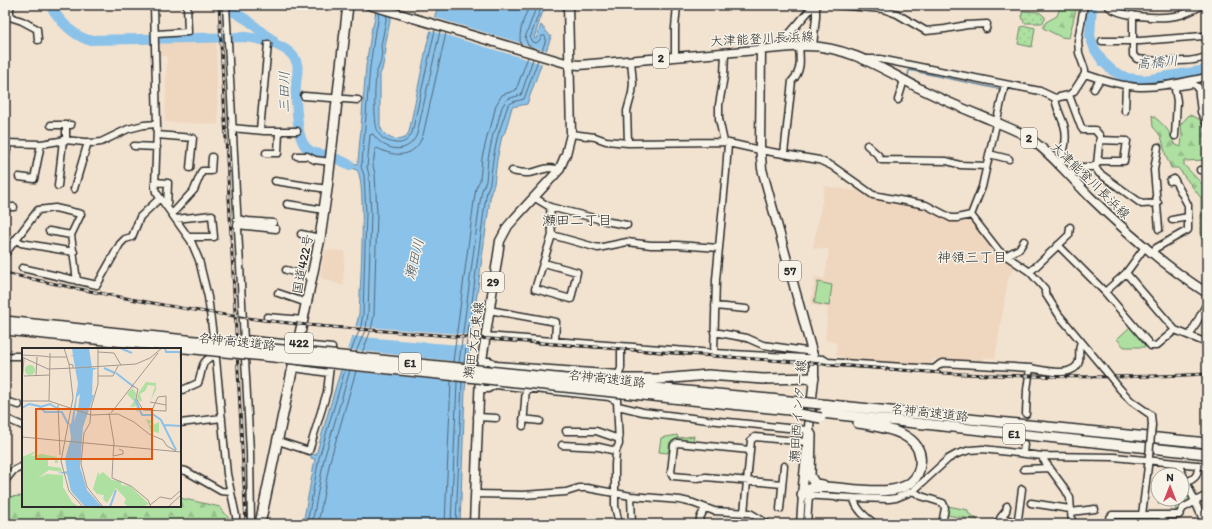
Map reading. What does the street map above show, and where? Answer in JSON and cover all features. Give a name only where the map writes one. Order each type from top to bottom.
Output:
[{"type":"highway","name":"国道422号","points":[[260,524],[294,368],[320,238],[331,162],[348,5]]},
{"type":"highway","name":"名神高速道路","points":[[5,321],[185,344],[623,383],[760,407],[800,409]]},
{"type":"highway","name":"名神高速道路","points":[[5,330],[185,344],[623,383],[821,412],[1207,454]]},
{"type":"highway","points":[[623,383],[708,375],[763,379],[814,378]]},
{"type":"highway","name":"名神高速道路","points":[[821,412],[1207,443]]},
{"type":"highway","points":[[808,430],[811,435],[810,476],[815,484],[872,490],[897,490],[911,483],[916,478],[920,468],[919,450],[906,436],[879,426],[821,412]]},
{"type":"highway","points":[[806,495],[808,489],[834,487]]},
{"type":"main road","name":"大津能登川長浜線","points":[[369,5],[569,64],[579,65],[631,61],[799,46],[813,46],[847,53],[863,59],[922,90],[1029,138],[1103,210],[1148,250],[1207,293]]},
{"type":"main road","name":"瀬田大石東線","points":[[474,524],[478,389],[500,241],[508,226],[559,170],[566,154],[571,134],[568,5]]},
{"type":"main road","name":"瀬田西インター線","points":[[761,49],[760,150],[764,180],[813,355],[814,378],[807,442],[806,495]]},
{"type":"street","points":[[10,5],[10,17],[22,21],[37,29],[38,40]]},
{"type":"street","points":[[154,5],[157,124],[156,192],[189,237],[196,250],[208,297],[216,355],[227,474],[236,516],[236,524]]},
{"type":"street","points":[[156,38],[188,32],[187,5]]},
{"type":"street","points":[[675,57],[677,5]]},
{"type":"street","points":[[813,46],[816,17],[815,5]]},
{"type":"street","points":[[778,47],[815,5]]},
{"type":"street","points":[[836,5],[883,9],[897,14],[926,31],[945,30],[972,24],[986,24],[986,29]]},
{"type":"street","points":[[863,59],[880,59],[1040,91],[1055,98],[1069,95],[1074,91],[1085,74],[1079,53],[1078,41],[1084,5]]},
{"type":"street","points":[[1107,5],[1114,11],[1133,15],[1157,17],[1178,16],[1203,5]]},
{"type":"street","points":[[226,8],[250,452],[251,524]]},
{"type":"street","points":[[1133,15],[1134,55],[1137,59],[1160,62],[1190,60],[1204,58],[1207,56]]},
{"type":"street","points":[[1102,41],[1133,41],[1203,36],[1207,39]]},
{"type":"street","points":[[260,130],[268,44]]},
{"type":"street","points":[[784,154],[792,81],[798,75],[800,66],[799,46]]},
{"type":"street","points":[[714,353],[717,263],[726,143],[719,119],[719,105],[724,76],[725,52]]},
{"type":"street","points":[[628,143],[627,111],[633,83],[631,61]]},
{"type":"street","points":[[1085,74],[1126,85],[1153,86],[1193,84],[1198,87],[1201,112],[1207,124]]},
{"type":"street","points":[[1174,85],[1207,77]]},
{"type":"street","points":[[1094,90],[1100,79]]},
{"type":"street","points":[[898,100],[904,80]]},
{"type":"street","points":[[971,215],[982,186],[1005,84]]},
{"type":"street","points":[[1125,111],[1126,85]]},
{"type":"street","points":[[1174,85],[1177,101],[1175,136]]},
{"type":"street","points":[[1069,95],[1083,130],[1096,130],[1100,136],[1098,161],[1095,167]]},
{"type":"street","points":[[304,96],[358,100]]},
{"type":"street","points":[[1055,98],[1065,128],[1064,152],[1059,166]]},
{"type":"street","points":[[5,158],[7,150],[6,143],[41,144],[65,140],[100,142],[128,129],[144,125],[157,124]]},
{"type":"street","points":[[51,125],[68,125],[58,186]]},
{"type":"street","points":[[232,128],[279,132],[297,131]]},
{"type":"street","points":[[266,153],[278,153],[279,132]]},
{"type":"street","points":[[571,134],[595,137],[606,141],[628,143],[726,143],[819,160],[827,163],[873,195],[922,204],[951,218],[971,215]]},
{"type":"street","points":[[157,135],[193,138],[190,168]]},
{"type":"street","points":[[1098,161],[1124,161],[1126,141],[1100,140]]},
{"type":"street","points":[[74,189],[88,142]]},
{"type":"street","points":[[19,177],[34,179],[41,144]]},
{"type":"street","points":[[867,145],[878,155],[881,160],[947,161],[960,165],[986,166]]},
{"type":"street","points":[[134,146],[156,147]]},
{"type":"street","points":[[1158,147],[1154,170],[1159,229]]},
{"type":"street","points":[[989,154],[1009,159]]},
{"type":"street","points":[[297,156],[307,156],[314,160],[331,162]]},
{"type":"street","points":[[174,217],[194,190],[202,171],[211,171],[212,157]]},
{"type":"street","points":[[1069,176],[1077,167],[1095,167]]},
{"type":"street","points":[[1095,167],[1099,173],[1142,204],[1158,203]]},
{"type":"street","points":[[512,171],[526,173],[545,168],[556,168],[559,170]]},
{"type":"street","points":[[1200,170],[1207,170]]},
{"type":"street","points":[[1105,292],[1148,250],[1156,248],[1188,230],[1188,205],[1174,179],[1170,181]]},
{"type":"street","points":[[275,181],[327,189]]},
{"type":"street","points":[[155,182],[168,183],[167,206]]},
{"type":"street","points":[[22,268],[97,285],[120,244],[125,239],[132,237],[140,217],[160,198]]},
{"type":"street","points":[[535,198],[550,207],[627,225]]},
{"type":"street","points":[[287,204],[324,210]]},
{"type":"street","points":[[5,206],[14,207]]},
{"type":"street","points":[[544,263],[577,272],[571,299],[535,289],[552,235],[550,207]]},
{"type":"street","points":[[5,254],[38,210],[54,208],[80,214],[71,235],[77,281]]},
{"type":"street","points":[[174,217],[212,214],[214,237],[189,237]]},
{"type":"street","points":[[971,215],[999,251],[1030,272],[1044,289],[1059,315],[1131,402],[1151,415],[1152,425],[1142,515]]},
{"type":"street","points":[[1172,220],[1188,216]]},
{"type":"street","points":[[237,222],[248,222],[271,223],[237,222]]},
{"type":"street","points":[[1030,272],[1069,235],[1070,227]]},
{"type":"street","points":[[49,232],[71,235]]},
{"type":"street","points":[[301,234],[320,238]]},
{"type":"street","points":[[552,235],[598,248],[627,242],[651,245],[719,248]]},
{"type":"street","points":[[16,239],[21,243],[74,252]]},
{"type":"street","points":[[1005,256],[1019,249],[1024,241]]},
{"type":"street","points":[[1058,245],[1105,292],[1151,346],[1156,346],[1175,330]]},
{"type":"street","points":[[286,270],[313,277]]},
{"type":"street","points":[[1126,273],[1175,330],[1207,343]]},
{"type":"street","points":[[278,293],[307,303]]},
{"type":"street","points":[[1190,335],[1207,303]]},
{"type":"street","points":[[715,306],[746,309]]},
{"type":"street","points":[[489,310],[556,322],[554,341]]},
{"type":"street","points":[[267,317],[304,320]]},
{"type":"street","points":[[714,332],[747,338],[763,345],[813,355],[828,362],[934,369],[943,363],[1030,368],[1056,372],[1069,370],[1076,366],[1079,362],[1079,345],[1081,342]]},
{"type":"street","points":[[485,336],[714,353],[813,355]]},
{"type":"street","points":[[244,339],[332,348],[326,392],[309,451],[278,441]]},
{"type":"street","points":[[619,524],[615,506],[615,492],[616,451],[619,439],[618,403],[623,383],[621,346]]},
{"type":"street","points":[[181,391],[198,383],[203,363],[208,358],[216,355]]},
{"type":"street","points":[[5,356],[22,356]]},
{"type":"street","points":[[482,361],[490,361],[496,365],[623,383]]},
{"type":"street","points":[[294,368],[329,373]]},
{"type":"street","points":[[1026,414],[1026,390],[1030,368]]},
{"type":"street","points":[[478,389],[488,389],[494,385],[609,397],[630,409],[650,413],[808,430]]},
{"type":"street","points":[[522,426],[526,388]]},
{"type":"street","points":[[5,401],[19,405]]},
{"type":"street","points":[[477,417],[496,418]]},
{"type":"street","points":[[5,418],[22,426]]},
{"type":"street","points":[[181,423],[222,418]]},
{"type":"street","points":[[523,420],[540,421]]},
{"type":"street","points":[[568,430],[585,429],[602,432],[619,439]]},
{"type":"street","points":[[790,440],[791,429]]},
{"type":"street","points":[[744,513],[751,440],[755,437],[807,442]]},
{"type":"street","points":[[750,450],[677,443],[674,445],[671,472],[673,476],[680,477],[706,477],[782,484]]},
{"type":"street","points":[[1023,453],[1024,444]]},
{"type":"street","points":[[562,446],[599,447],[610,451],[616,451]]},
{"type":"street","points":[[806,495],[889,499],[902,496],[913,491],[948,460],[958,454],[970,450],[983,449],[1042,456],[1149,458],[1180,464],[1207,466]]},
{"type":"street","points":[[1042,456],[1070,498],[1072,524]]},
{"type":"street","points":[[1190,480],[1195,478],[1198,474],[1198,465]]},
{"type":"street","points":[[5,481],[13,471],[22,466]]},
{"type":"street","points":[[780,509],[784,466]]},
{"type":"street","points":[[1024,469],[1050,468]]},
{"type":"street","points":[[181,470],[222,491],[230,492]]},
{"type":"street","points":[[475,494],[530,494],[566,492],[582,488],[615,492],[631,496],[680,500],[693,503],[714,512],[744,513],[756,516],[768,524]]},
{"type":"street","points":[[1001,517],[1014,522],[1018,519],[1022,489]]},
{"type":"street","points":[[1190,489],[1204,523]]},
{"type":"street","points":[[913,491],[921,496],[943,503],[945,508],[942,524]]},
{"type":"street","points":[[800,524],[806,495]]},
{"type":"street","points":[[806,495],[807,524]]},
{"type":"street","points":[[1109,524],[1109,518],[1112,515],[1179,515],[1183,508],[1195,500],[1207,495]]},
{"type":"street","points":[[631,496],[632,524]]},
{"type":"street","points":[[854,498],[854,502],[861,511],[875,524]]},
{"type":"street","points":[[251,502],[257,524]]},
{"type":"street","points":[[1031,502],[1071,511],[1095,509]]},
{"type":"street","points":[[997,524],[1006,511],[1007,506]]},
{"type":"street","points":[[699,524],[705,508]]},
{"type":"street","points":[[1162,524],[1164,515]]},
{"type":"shaded area","points":[[216,42],[218,124],[165,122],[167,56],[158,55],[158,44]]},
{"type":"shaded area","points":[[825,186],[854,191],[857,187],[876,200],[917,206],[947,220],[956,221],[968,218],[972,219],[997,253],[1015,266],[1008,279],[995,358],[984,357],[984,363],[933,359],[932,365],[847,359],[836,355],[837,343],[825,340],[828,308],[811,305],[815,277],[825,279],[829,249],[813,248]]},
{"type":"shaded area","points":[[325,250],[345,251],[343,286],[320,277]]},
{"type":"green space","points":[[1061,5],[1077,5],[1069,38],[1061,37],[1043,28],[1046,22],[1057,16]]},
{"type":"green space","points":[[1022,11],[1039,12],[1045,17],[1045,20],[1042,23],[1024,23]]},
{"type":"green space","points":[[1026,26],[1035,28],[1032,47],[1018,44],[1021,27]]},
{"type":"green space","points":[[1152,115],[1166,128],[1171,135],[1174,144],[1181,147],[1181,124],[1189,115],[1201,122],[1204,127],[1207,139],[1207,160],[1184,161],[1184,165],[1207,189],[1207,242],[1201,238],[1201,198],[1178,168],[1171,168],[1166,158],[1161,137],[1153,127]]},
{"type":"green space","points":[[818,282],[832,285],[829,306],[814,303]]},
{"type":"green space","points":[[1130,327],[1147,347],[1124,347],[1117,339]]},
{"type":"green space","points":[[677,435],[678,438],[694,436],[693,443],[684,444],[670,442],[668,453],[659,452],[661,438]]},
{"type":"green space","points":[[22,496],[22,507],[181,507],[181,498],[220,507],[231,521],[230,524],[5,524],[5,497]]},
{"type":"green space","points":[[948,506],[968,510],[968,513],[978,520],[946,515]]},
{"type":"green space","points":[[1175,507],[1180,507],[1179,510],[1176,512]]},
{"type":"water","name":"瀬田川","points":[[377,5],[393,5],[385,47],[386,50],[380,74],[380,126],[384,133],[390,138],[401,139],[405,138],[409,132],[427,44],[438,5],[547,5],[542,14],[534,38],[536,39],[541,25],[551,37],[527,104],[512,107],[505,132],[502,136],[494,184],[491,192],[465,390],[460,524],[303,524],[315,459],[311,458],[311,454],[316,455],[340,372],[359,314],[362,238],[362,194],[360,179],[357,170],[338,162],[338,157],[356,164],[358,163],[366,66]]},
{"type":"pier","points":[[433,17],[548,51],[543,64],[429,30]]},
{"type":"pier","points":[[354,326],[473,335],[472,346],[350,336]]},
{"type":"pier","points":[[345,349],[470,363],[468,383],[339,370]]},
{"type":"waterway","name":"三田川","points":[[50,5],[66,26],[76,34],[88,40],[246,37],[276,44],[289,52],[297,64],[296,104],[299,131],[304,144],[312,152],[332,157],[350,165]]},
{"type":"waterway","points":[[222,5],[249,21],[273,40]]},
{"type":"waterway","points":[[957,8],[970,9],[970,5]]},
{"type":"waterway","name":"高橋川","points":[[1092,5],[1090,36],[1095,50],[1103,62],[1113,71],[1127,78],[1144,80],[1207,70]]},
{"type":"waterway","points":[[908,76],[909,70],[999,89]]},
{"type":"waterway","points":[[1008,89],[1032,92]]},
{"type":"railway","points":[[219,5],[246,524]]},
{"type":"railway","points":[[5,273],[167,306],[249,318],[331,327],[942,373],[1074,377],[1140,377],[1207,374]]},
{"type":"district","name":"瀬田二丁目","points":[[577,220]]},
{"type":"district","name":"神領三丁目","points":[[972,257]]}]
